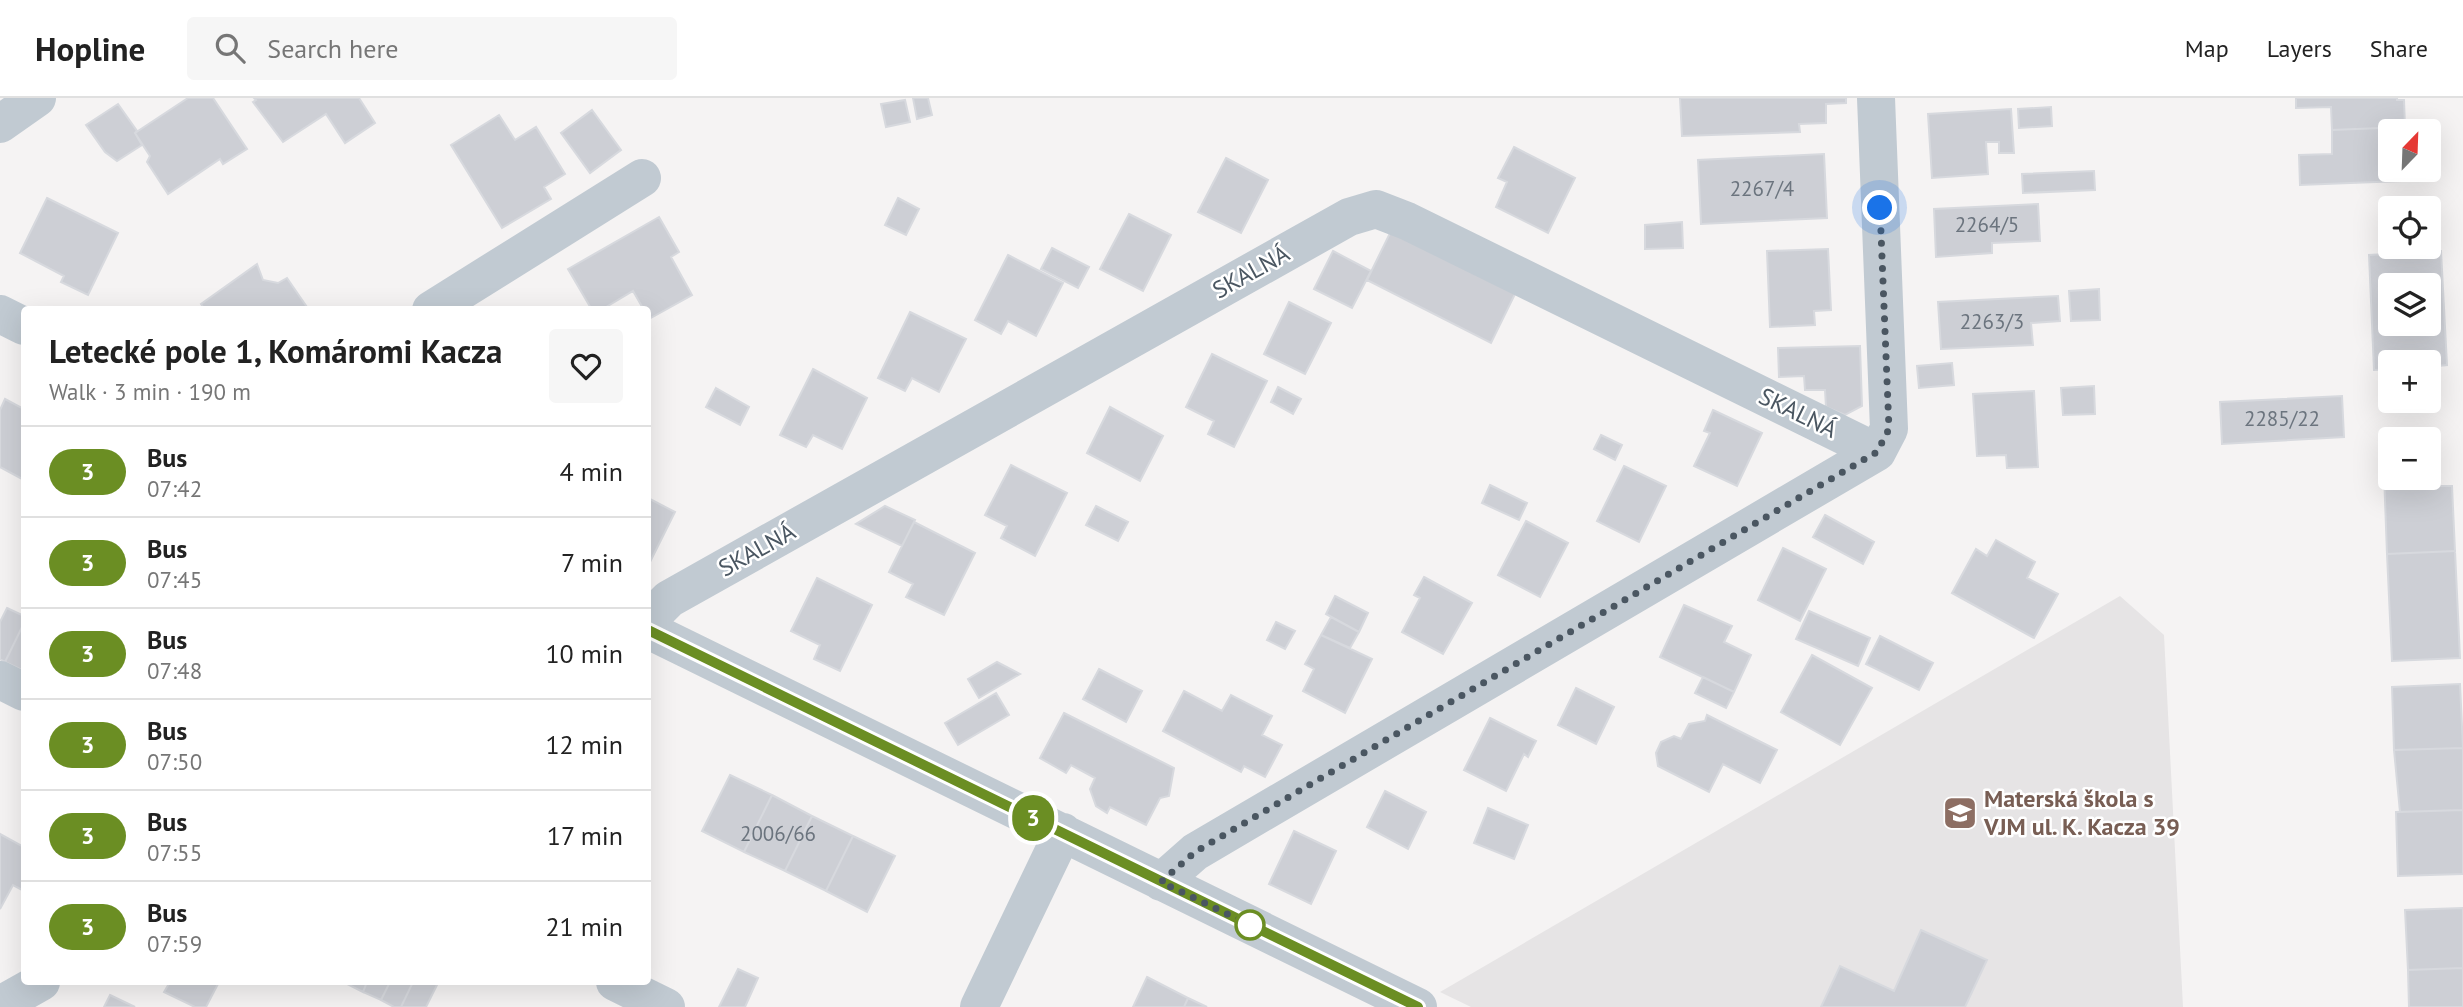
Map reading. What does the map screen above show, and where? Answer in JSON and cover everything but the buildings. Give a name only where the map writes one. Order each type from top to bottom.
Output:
[{"type":"street","points":[[0,124],[37,98]]},
{"type":"street","points":[[1161,882],[1195,852],[1877,452],[1889,429],[1876,98]]},
{"type":"street","points":[[437,306],[642,178]]},
{"type":"street","name":"SKALNÁ","points":[[651,617],[669,599],[681,592],[1349,217],[1376,209],[1407,221],[1877,452]]},
{"type":"street","points":[[0,314],[21,324]]},
{"type":"street","points":[[651,631],[1418,1007]]},
{"type":"street","points":[[0,680],[21,690]]},
{"type":"street","points":[[979,1007],[1063,832]]},
{"type":"street","points":[[0,1005],[36,985]]},
{"type":"street","points":[[621,985],[666,1007]]},
{"type":"shaded area","name":"Materská škola s VJM ul. K. Kacza 39","points":[[2120,596],[2164,635],[2183,1007],[1471,1007],[1440,992]]},
{"type":"bus line","name":"3","points":[[651,631],[1418,1007]]},
{"type":"place","name":"Materská škola s VJM ul. K. Kacza 39","points":[[1960,813]]},
{"type":"route","points":[[1250,925],[1161,882],[1195,852],[1877,452],[1889,429],[1880,208]]}]
